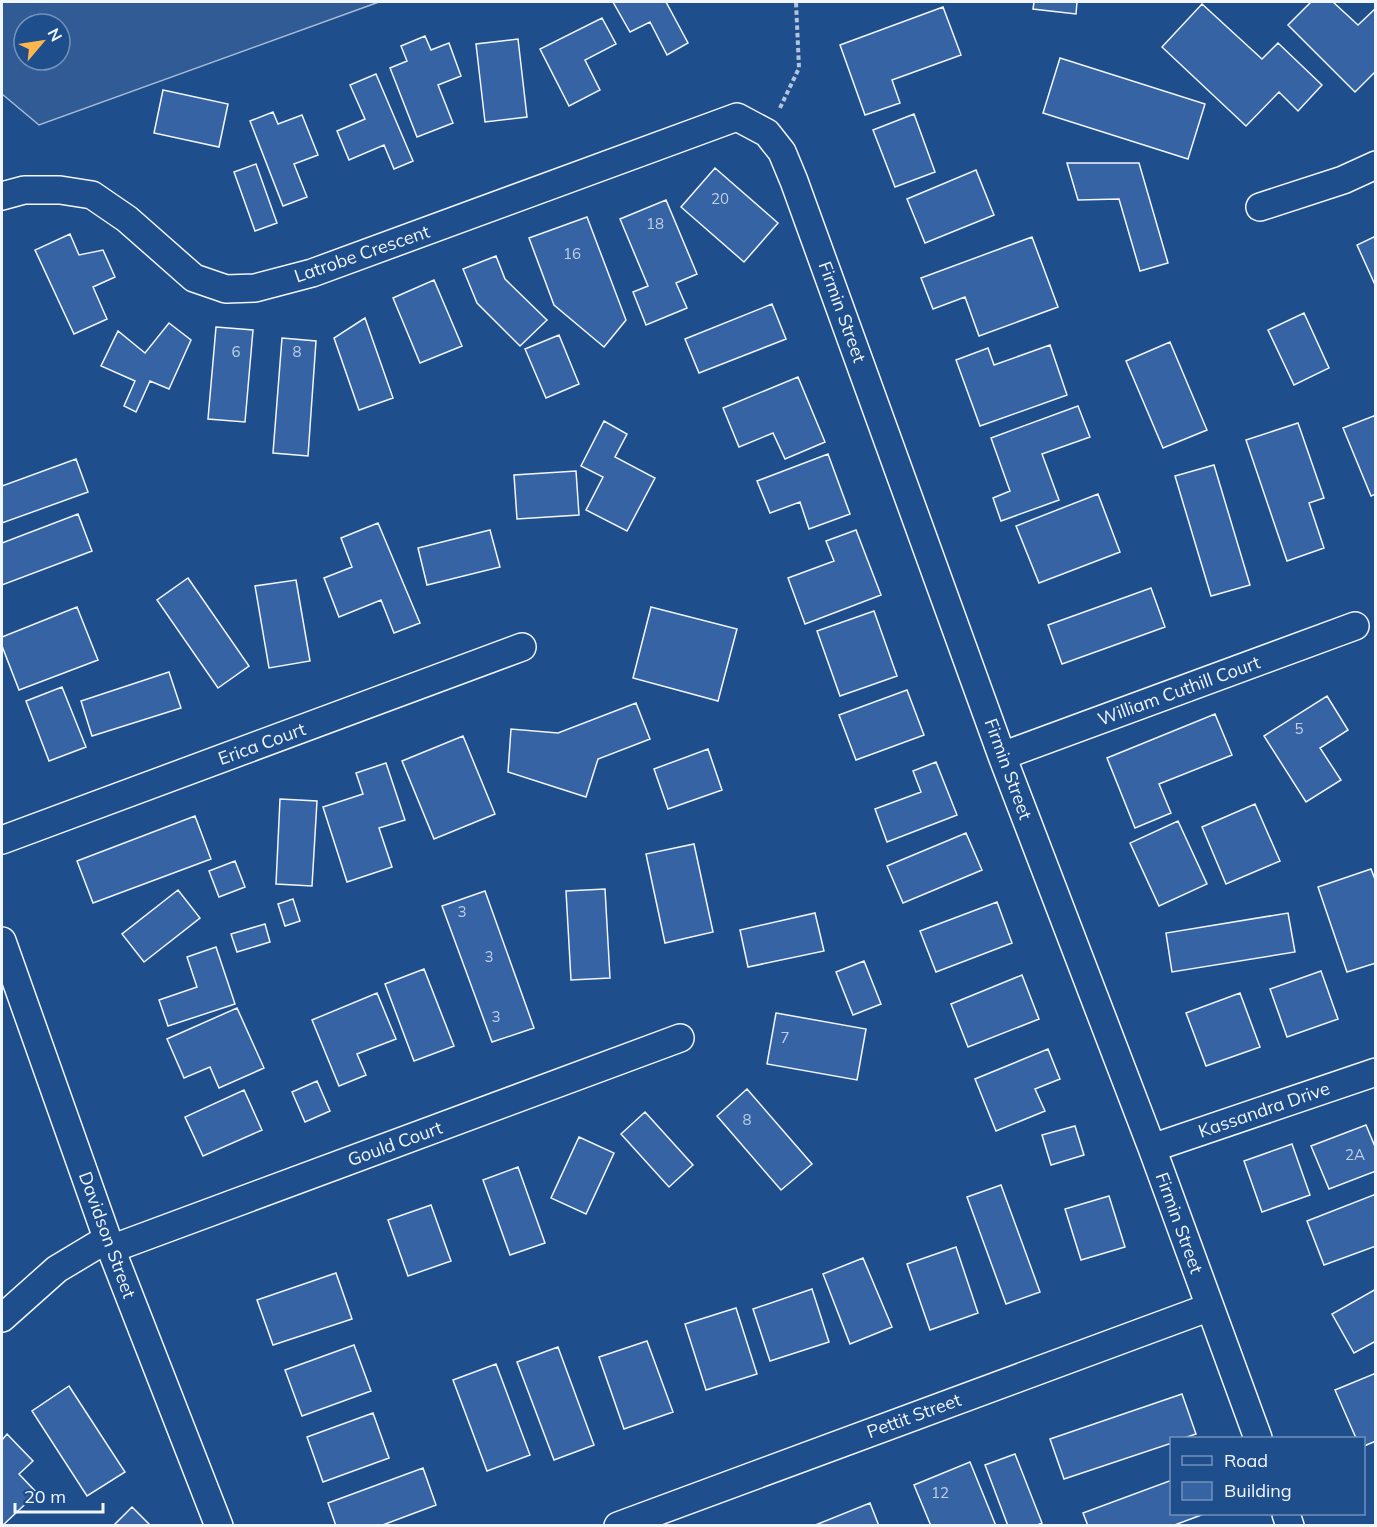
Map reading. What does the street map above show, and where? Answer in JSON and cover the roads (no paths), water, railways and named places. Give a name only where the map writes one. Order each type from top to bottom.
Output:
[{"type":"street","name":"Firmin Street","points":[[737,117],[767,133],[782,152],[794,181],[1002,756],[1152,1148],[1258,1437]]},
{"type":"street","name":"Latrobe Crescent","points":[[2,196],[24,190],[60,190],[92,195],[127,219],[194,278],[226,289],[255,288],[312,273],[737,117]]},
{"type":"street","points":[[1260,207],[1343,180],[1376,165]]},
{"type":"street","name":"William Cuthill Court","points":[[1002,756],[1355,626]]},
{"type":"street","name":"Erica Court","points":[[2,840],[522,647]]},
{"type":"street","name":"Davidson Street","points":[[2,941],[109,1244],[219,1526]]},
{"type":"street","name":"Gould Court","points":[[2,1318],[57,1269],[109,1244],[680,1038]]},
{"type":"street","name":"Kassandra Drive","points":[[1152,1148],[1376,1072]]},
{"type":"street","name":"Pettit Street","points":[[618,1526],[1210,1307]]}]
